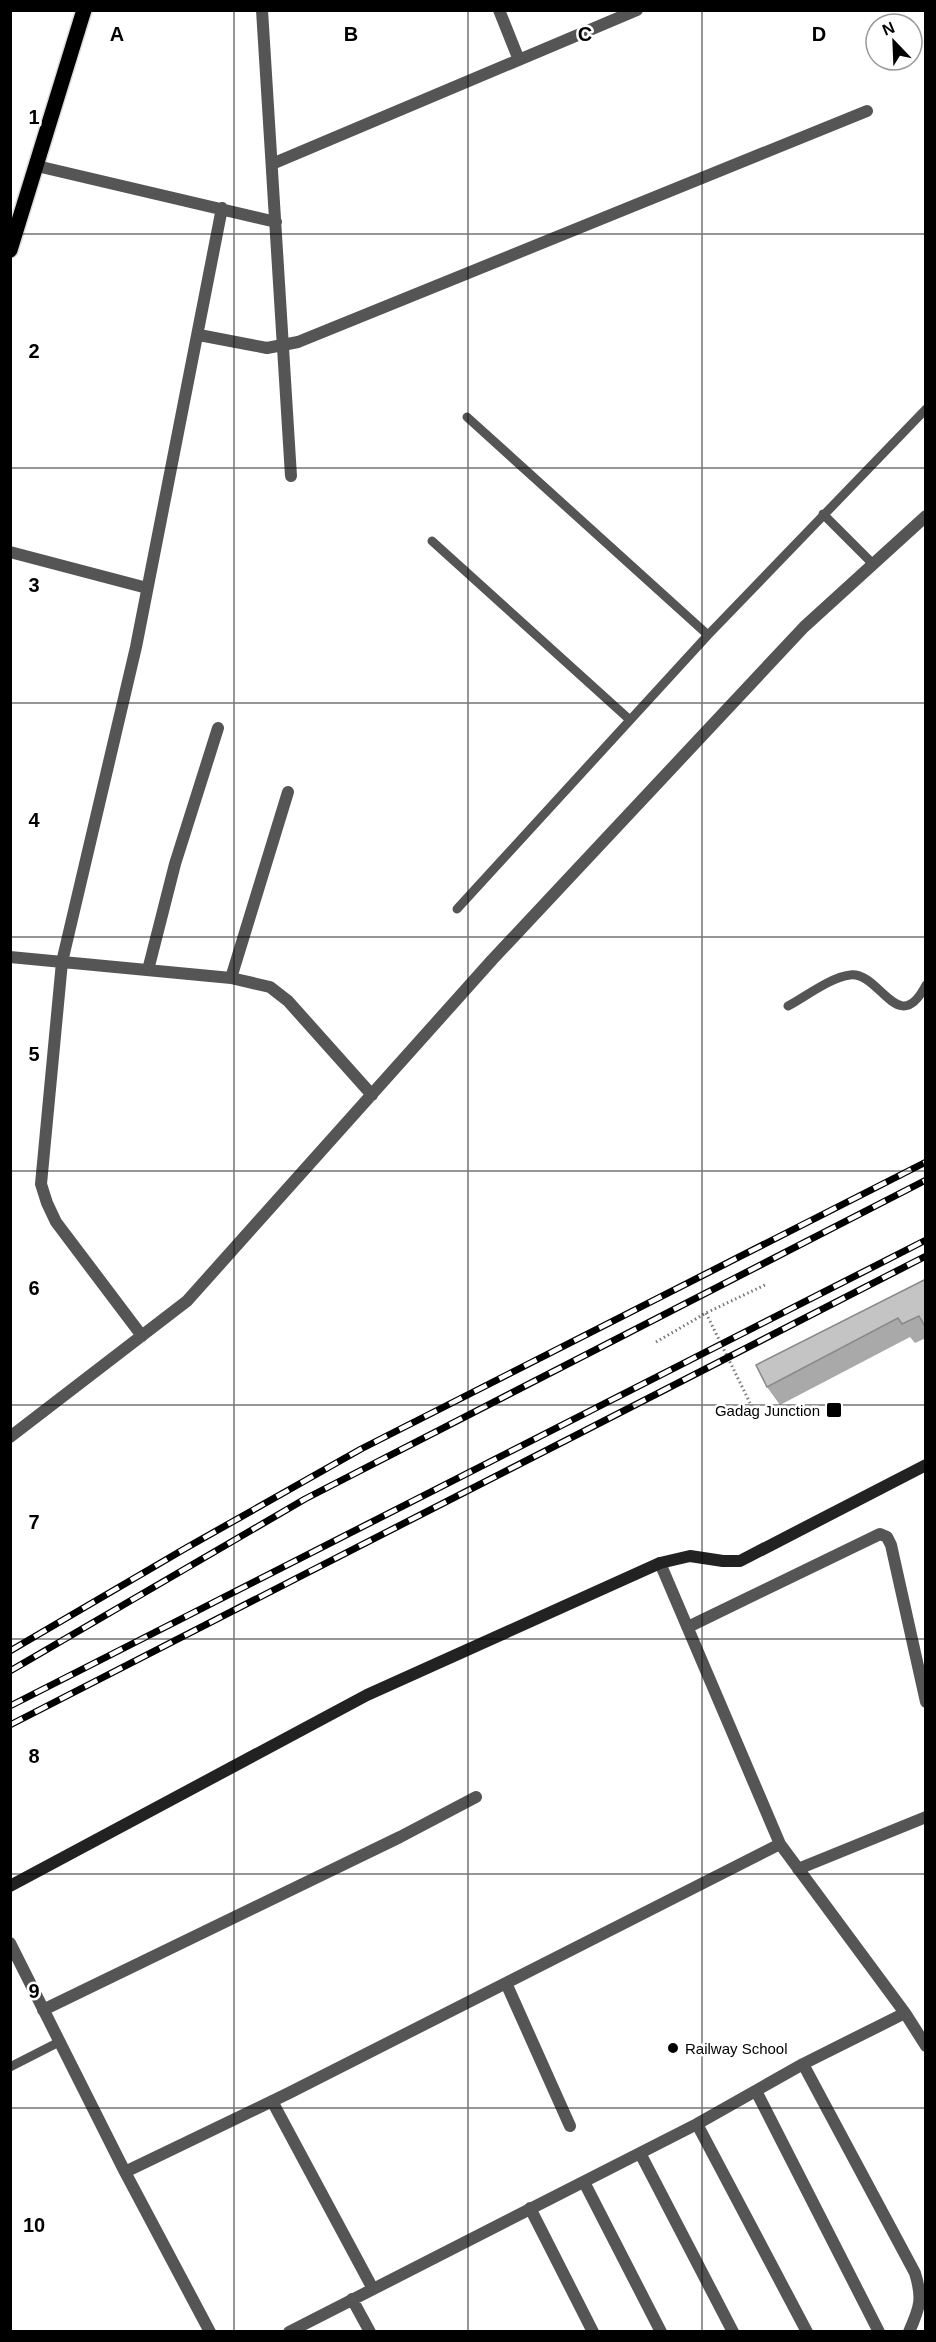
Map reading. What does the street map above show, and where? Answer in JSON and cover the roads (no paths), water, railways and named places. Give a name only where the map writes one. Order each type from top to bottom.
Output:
[{"type":"main road","points":[[10,250],[84,10]]},
{"type":"street","points":[[262,10],[291,476]]},
{"type":"street","points":[[499,10],[519,60]]},
{"type":"street","points":[[272,165],[637,10]]},
{"type":"street","points":[[199,335],[267,348],[283,346],[317,335],[867,111]]},
{"type":"street","points":[[36,166],[276,222]]},
{"type":"street","points":[[142,1336],[56,1222],[41,1184],[62,962],[136,647],[199,335],[222,208]]},
{"type":"street","points":[[10,1437],[188,1301],[492,960],[795,636],[926,516]]},
{"type":"street","points":[[10,552],[147,588]]},
{"type":"street","points":[[148,970],[175,864],[218,728]]},
{"type":"street","points":[[231,978],[288,792]]},
{"type":"street","points":[[10,957],[231,978],[270,987],[288,1001],[372,1095]]},
{"type":"street","points":[[10,1886],[367,1695],[660,1563],[690,1556],[740,1561],[926,1465]]},
{"type":"street","points":[[688,1627],[880,1534],[887,1537],[891,1545],[926,1702]]},
{"type":"street","points":[[660,1563],[780,1844],[905,2013],[926,2046]]},
{"type":"street","points":[[43,2010],[389,1842],[476,1797]]},
{"type":"street","points":[[798,1869],[926,1817]]},
{"type":"street","points":[[125,2172],[272,2101],[780,1844]]},
{"type":"street","points":[[10,1943],[125,2172],[210,2331]]},
{"type":"street","points":[[506,1983],[570,2126]]},
{"type":"street","points":[[296,2330],[352,2299],[697,2124],[803,2064],[905,2013]]},
{"type":"street","points":[[803,2064],[915,2273],[921,2290],[920,2306],[909,2331]]},
{"type":"street","points":[[756,2091],[879,2331]]},
{"type":"street","points":[[272,2101],[373,2289]]},
{"type":"street","points":[[697,2124],[807,2331]]},
{"type":"street","points":[[640,2153],[733,2331]]},
{"type":"street","points":[[584,2182],[661,2331]]},
{"type":"street","points":[[530,2208],[593,2331]]},
{"type":"street","points":[[352,2299],[370,2331]]},
{"type":"lane","points":[[457,909],[708,635],[926,409]]},
{"type":"lane","points":[[467,417],[708,635]]},
{"type":"lane","points":[[823,514],[873,564]]},
{"type":"lane","points":[[432,540],[630,720]]},
{"type":"lane","points":[[788,1006],[833,980],[849,975],[862,976],[891,1003],[902,1006],[913,1003],[926,985]]},
{"type":"lane","points":[[10,2067],[59,2042]]},
{"type":"railway","points":[[10,1651],[361,1449],[926,1162]]},
{"type":"railway","points":[[10,1671],[305,1499],[926,1180]]},
{"type":"railway","points":[[10,1706],[926,1240]]},
{"type":"railway","points":[[10,1725],[926,1256]]},
{"type":"place","name":"Gadag Junction","points":[[834,1410]]},
{"type":"place","name":"Railway School","points":[[673,2048]]}]
